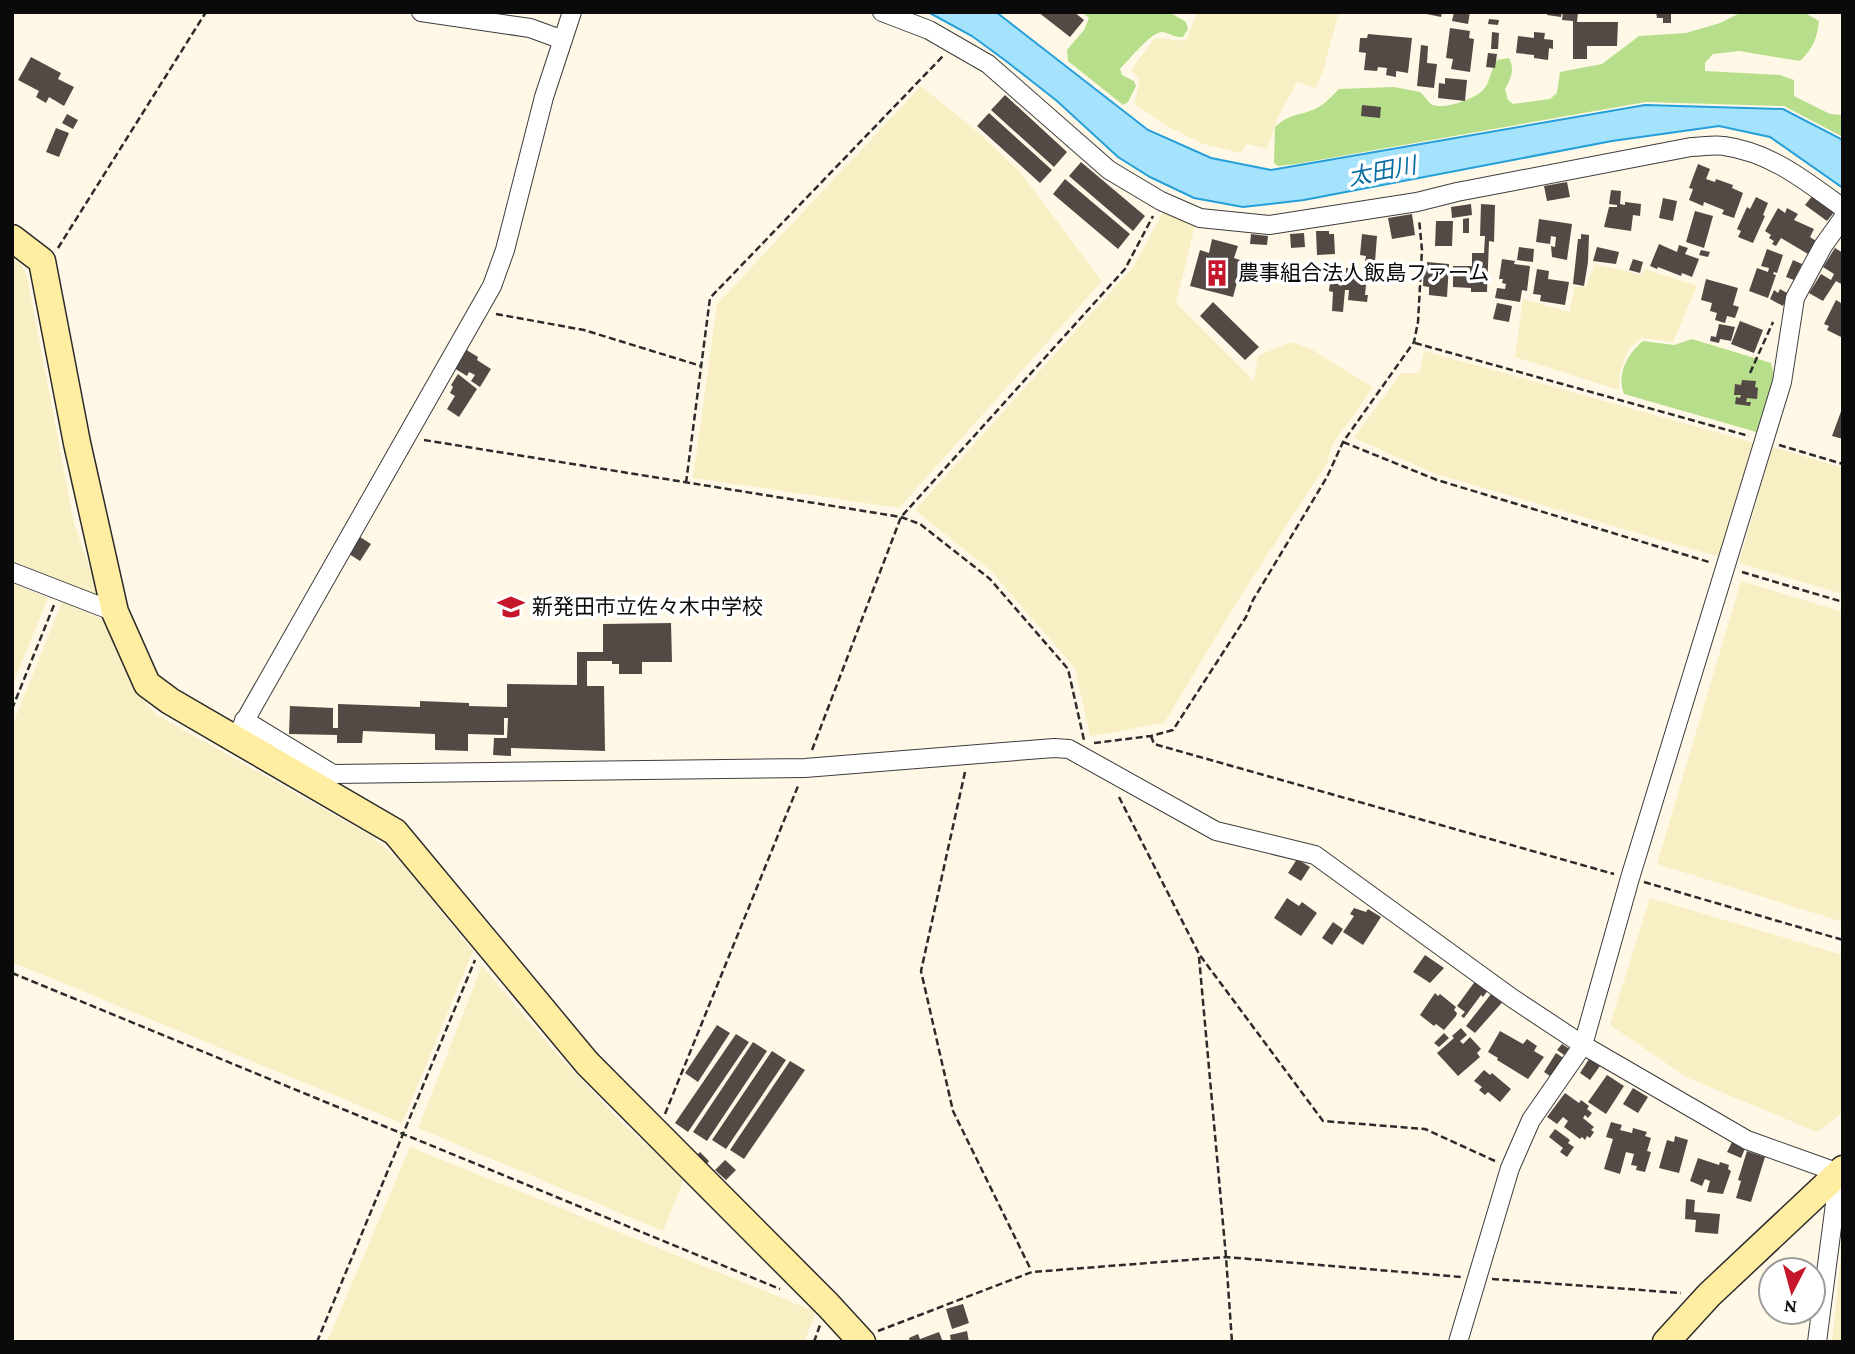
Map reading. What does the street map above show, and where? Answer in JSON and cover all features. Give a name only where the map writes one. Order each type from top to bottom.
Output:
[{"type":"street","points":[[421,12],[530,28],[563,40]]},
{"type":"street","points":[[239,730],[492,286],[505,250],[544,97],[572,12]]},
{"type":"street","points":[[882,12],[929,30],[955,44],[996,71],[1109,170],[1161,201],[1200,218],[1269,225],[1416,202],[1691,147],[1722,145],[1756,154],[1783,166],[1843,208]]},
{"type":"street","points":[[1458,1342],[1510,1168],[1531,1120],[1583,1045],[1630,878],[1762,440],[1782,382],[1794,319],[1795,299],[1822,246],[1843,218]]},
{"type":"street","points":[[12,239],[42,261],[77,443],[115,612],[147,684],[170,701],[333,774],[806,768],[1069,749],[1216,831],[1315,855],[1512,998],[1583,1045],[1747,1140],[1841,1171]]},
{"type":"street","points":[[12,572],[115,612]]},
{"type":"street","points":[[239,730],[395,832],[587,1063],[861,1340]]},
{"type":"street","points":[[1665,1342],[1709,1295],[1841,1171]]},
{"type":"street","points":[[1817,1342],[1841,1171]]},
{"type":"path","points":[[42,261],[61,246],[206,12]]},
{"type":"path","points":[[686,482],[710,298],[955,44]]},
{"type":"path","points":[[657,1133],[806,768],[901,517],[1125,269],[1161,201]]},
{"type":"path","points":[[406,438],[901,517],[920,524],[990,579],[1068,669],[1085,744],[1151,736],[1173,730],[1246,617],[1253,600],[1327,477],[1343,442],[1414,342],[1418,322],[1422,250],[1416,202]]},
{"type":"path","points":[[479,311],[584,330],[701,366]]},
{"type":"path","points":[[1750,373],[1777,314],[1794,319]]},
{"type":"path","points":[[1414,342],[1843,464]]},
{"type":"path","points":[[1343,442],[1437,480],[1843,601]]},
{"type":"path","points":[[12,709],[60,591]]},
{"type":"path","points":[[1151,736],[1154,744],[1843,940]]},
{"type":"path","points":[[969,755],[921,971],[953,1111],[1032,1272]]},
{"type":"path","points":[[1104,769],[1199,954],[1323,1121],[1425,1129],[1510,1168]]},
{"type":"path","points":[[317,1342],[485,941]]},
{"type":"path","points":[[1199,954],[1232,1342]]},
{"type":"path","points":[[12,973],[785,1291]]},
{"type":"path","points":[[861,1340],[1032,1272],[1226,1257],[1709,1295]]},
{"type":"shaded area","points":[[1197,12],[1339,12],[1322,74],[1315,88],[1297,82],[1278,117],[1267,149],[1247,144],[1240,153],[1203,144],[1169,127],[1134,104],[1140,80],[1131,70],[1155,38],[1186,41]]},
{"type":"shaded area","points":[[921,86],[979,133],[1021,173],[1102,281],[899,508],[693,478],[717,304]]},
{"type":"shaded area","points":[[1164,210],[1196,221],[1176,303],[1254,381],[1258,356],[1291,342],[1311,349],[1373,387],[1332,445],[1327,463],[1233,608],[1164,723],[1090,736],[1075,668],[990,570],[915,510],[1134,266]]},
{"type":"shaded area","points":[[12,255],[19,260],[27,276],[74,523],[99,596],[12,561]]},
{"type":"shaded area","points":[[1595,264],[1641,275],[1645,269],[1697,286],[1673,342],[1642,338],[1629,348],[1620,372],[1619,390],[1515,357],[1523,299],[1569,312],[1575,287],[1586,287]]},
{"type":"shaded area","points":[[1424,351],[1755,443],[1723,558],[1436,474],[1354,438],[1401,373],[1419,373]]},
{"type":"shaded area","points":[[1772,447],[1843,468],[1843,594],[1739,563]]},
{"type":"shaded area","points":[[1741,581],[1843,612],[1843,922],[1657,864]]},
{"type":"shaded area","points":[[12,583],[48,598],[12,686]]},
{"type":"shaded area","points":[[62,602],[111,623],[129,680],[157,715],[370,835],[401,862],[473,951],[402,1123],[12,962],[12,726]]},
{"type":"shaded area","points":[[1650,898],[1843,955],[1843,1112],[1817,1132],[1688,1078],[1610,1025]]},
{"type":"shaded area","points":[[482,966],[556,1053],[618,1119],[684,1179],[663,1231],[418,1128]]},
{"type":"shaded area","points":[[410,1147],[816,1312],[804,1342],[327,1342]]},
{"type":"shaded area","points":[[1843,1236],[1843,1342],[1832,1342]]},
{"type":"green space","points":[[1082,12],[1169,12],[1186,22],[1188,29],[1183,37],[1157,33],[1120,69],[1122,75],[1134,81],[1136,86],[1128,102],[1123,105],[1068,61],[1067,50],[1084,30],[1089,18]]},
{"type":"green space","points":[[1742,12],[1807,14],[1819,21],[1814,43],[1800,61],[1739,51],[1713,54],[1705,63],[1705,71],[1780,75],[1794,80],[1794,96],[1830,114],[1843,115],[1843,137],[1784,106],[1646,102],[1296,164],[1278,166],[1274,163],[1275,127],[1290,117],[1317,108],[1339,89],[1394,87],[1420,92],[1436,106],[1450,105],[1483,90],[1497,60],[1509,58],[1512,74],[1505,89],[1508,100],[1513,104],[1550,99],[1557,93],[1560,72],[1602,64],[1639,36],[1686,33],[1720,23]]},
{"type":"green space","points":[[1692,339],[1771,363],[1775,379],[1760,433],[1624,394],[1621,379],[1625,364],[1643,341],[1674,345]]},
{"type":"water","name":"太田川","points":[[928,12],[996,12],[1148,130],[1211,158],[1271,170],[1645,105],[1783,109],[1843,140],[1843,188],[1770,137],[1719,126],[1612,141],[1304,200],[1243,207],[1194,198],[1150,177],[1118,157],[1057,101],[1006,61],[972,36]]},
{"type":"building","points":[[1038,12],[1074,12],[1084,20],[1070,37]]},
{"type":"building","points":[[1417,12],[1442,12],[1441,17]]},
{"type":"building","points":[[1454,12],[1470,12],[1468,24],[1452,21]]},
{"type":"building","points":[[1547,12],[1562,12],[1561,17],[1547,15]]},
{"type":"building","points":[[1563,12],[1578,12],[1577,22],[1618,22],[1617,46],[1587,46],[1587,59],[1573,59],[1573,21],[1562,20]]},
{"type":"building","points":[[1656,12],[1671,12],[1671,23],[1663,23],[1663,18],[1657,18]]},
{"type":"building","points":[[1489,19],[1499,20],[1498,25],[1488,24]]},
{"type":"building","points":[[1450,28],[1470,31],[1469,38],[1474,39],[1470,72],[1451,69],[1453,59],[1446,58]]},
{"type":"building","points":[[1492,32],[1499,33],[1498,49],[1491,49]]},
{"type":"building","points":[[1534,32],[1545,33],[1544,39],[1553,40],[1553,49],[1549,48],[1548,60],[1516,53],[1518,36],[1534,38]]},
{"type":"building","points":[[1368,34],[1412,38],[1408,73],[1396,71],[1396,77],[1386,75],[1387,68],[1378,67],[1377,71],[1364,70],[1366,53],[1359,52],[1360,38],[1367,38]]},
{"type":"building","points":[[1421,45],[1428,46],[1427,63],[1437,64],[1434,88],[1417,86]]},
{"type":"building","points":[[1488,53],[1497,54],[1495,68],[1486,67]]},
{"type":"building","points":[[31,57],[61,73],[58,79],[74,87],[64,106],[49,97],[46,103],[36,97],[39,91],[18,80]]},
{"type":"building","points":[[1445,78],[1467,80],[1465,101],[1438,98],[1439,83],[1445,84]]},
{"type":"building","points":[[1005,95],[1067,152],[1054,167],[991,110]]},
{"type":"building","points":[[1362,105],[1381,107],[1380,118],[1361,116]]},
{"type":"building","points":[[989,113],[1052,170],[1040,183],[977,126]]},
{"type":"building","points":[[67,114],[78,120],[73,129],[62,123]]},
{"type":"building","points":[[56,128],[69,133],[59,157],[46,152]]},
{"type":"building","points":[[1081,162],[1145,216],[1133,231],[1069,176]]},
{"type":"building","points":[[1698,164],[1710,169],[1706,179],[1715,182],[1716,179],[1733,185],[1732,188],[1743,193],[1734,218],[1722,214],[1724,210],[1704,202],[1703,206],[1689,200],[1693,189],[1689,188]]},
{"type":"building","points":[[1065,179],[1130,234],[1118,249],[1053,194]]},
{"type":"building","points":[[1567,182],[1570,197],[1547,201],[1544,186]]},
{"type":"building","points":[[1611,190],[1621,191],[1620,204],[1641,204],[1640,216],[1633,215],[1631,231],[1604,227],[1609,207],[1617,207],[1609,204]]},
{"type":"building","points":[[1813,195],[1835,211],[1827,221],[1805,205]]},
{"type":"building","points":[[1756,197],[1768,203],[1753,243],[1738,237],[1741,231],[1737,229],[1747,207],[1750,209]]},
{"type":"building","points":[[1663,198],[1677,201],[1673,221],[1659,218]]},
{"type":"building","points":[[1471,204],[1472,215],[1452,218],[1451,207]]},
{"type":"building","points":[[1481,204],[1495,205],[1494,242],[1489,241],[1487,292],[1471,292],[1471,288],[1453,287],[1453,266],[1472,266],[1472,253],[1484,253],[1485,236],[1480,236]]},
{"type":"building","points":[[1778,208],[1785,213],[1787,208],[1798,214],[1794,220],[1814,229],[1810,237],[1816,241],[1808,254],[1781,238],[1776,246],[1772,244],[1774,241],[1769,238],[1771,235],[1765,231]]},
{"type":"building","points":[[1695,211],[1713,216],[1704,248],[1686,242]]},
{"type":"building","points":[[1412,214],[1415,235],[1392,239],[1388,218]]},
{"type":"building","points":[[1469,218],[1469,233],[1463,233],[1463,219]]},
{"type":"building","points":[[1539,219],[1572,224],[1567,260],[1552,257],[1551,246],[1555,247],[1556,237],[1551,236],[1550,244],[1536,242]]},
{"type":"building","points":[[1436,221],[1453,221],[1452,246],[1435,246]]},
{"type":"building","points":[[1316,231],[1329,231],[1329,234],[1334,234],[1335,254],[1317,255]]},
{"type":"building","points":[[1304,233],[1305,247],[1291,248],[1290,234]]},
{"type":"building","points":[[1251,234],[1268,236],[1267,245],[1250,244]]},
{"type":"building","points":[[1362,234],[1377,236],[1375,262],[1365,261],[1366,256],[1360,255]]},
{"type":"building","points":[[1581,234],[1589,235],[1584,286],[1573,284],[1578,239],[1581,239]]},
{"type":"building","name":"農事組合法人飯島ファーム","points":[[1212,239],[1238,246],[1234,258],[1243,261],[1233,297],[1190,286],[1200,250],[1209,253]]},
{"type":"building","points":[[1659,244],[1677,252],[1679,245],[1688,248],[1685,254],[1699,259],[1692,277],[1650,266]]},
{"type":"building","points":[[1519,247],[1534,249],[1533,262],[1517,260]]},
{"type":"building","points":[[1597,247],[1619,252],[1616,264],[1593,261]]},
{"type":"building","points":[[1835,248],[1843,253],[1843,285],[1836,281],[1823,301],[1809,293],[1821,274],[1831,280],[1834,274],[1823,267]]},
{"type":"building","points":[[1767,249],[1783,255],[1777,273],[1773,274],[1776,275],[1768,298],[1749,291],[1757,268],[1768,272],[1769,268],[1761,266]]},
{"type":"building","points":[[1701,250],[1710,252],[1708,257],[1699,255]]},
{"type":"building","points":[[1502,259],[1530,266],[1527,291],[1522,290],[1520,302],[1495,298],[1497,288],[1505,289],[1506,284],[1502,283],[1503,279],[1499,279]]},
{"type":"building","points":[[1633,259],[1643,262],[1640,273],[1629,270]]},
{"type":"building","points":[[1793,260],[1802,264],[1794,280],[1786,277]]},
{"type":"building","points":[[1427,262],[1449,264],[1447,297],[1429,295],[1429,287],[1423,286],[1424,266],[1427,267]]},
{"type":"building","points":[[1346,268],[1358,269],[1357,275],[1367,276],[1367,302],[1348,300],[1349,290],[1345,290],[1343,312],[1332,311],[1333,292],[1329,291],[1331,274],[1346,275]]},
{"type":"building","points":[[1537,269],[1549,271],[1548,279],[1569,282],[1565,305],[1540,301],[1541,295],[1533,294]]},
{"type":"building","points":[[1706,279],[1738,288],[1733,305],[1739,307],[1735,318],[1727,316],[1725,323],[1715,320],[1717,313],[1710,311],[1712,303],[1701,300]]},
{"type":"building","points":[[1780,289],[1789,294],[1783,306],[1770,299],[1774,290],[1778,293]]},
{"type":"building","points":[[1836,300],[1843,304],[1841,337],[1827,330],[1829,326],[1824,324]]},
{"type":"building","points":[[1213,302],[1259,347],[1245,360],[1200,316]]},
{"type":"building","points":[[1497,303],[1512,306],[1509,322],[1493,319]]},
{"type":"building","points":[[1740,321],[1763,330],[1754,353],[1731,344]]},
{"type":"building","points":[[1719,324],[1735,327],[1731,341],[1710,341],[1711,336],[1716,337]]},
{"type":"building","points":[[465,349],[491,369],[480,387],[471,381],[475,375],[469,372],[467,376],[454,368]]},
{"type":"building","points":[[458,374],[477,389],[459,417],[447,409],[455,396],[450,393],[453,387],[451,385]]},
{"type":"building","points":[[1742,380],[1756,381],[1757,399],[1747,398],[1746,402],[1751,402],[1750,406],[1735,404],[1736,397],[1740,398],[1741,395],[1734,395],[1735,384],[1741,385]]},
{"type":"building","points":[[1843,406],[1843,439],[1832,436]]},
{"type":"building","points":[[360,537],[371,544],[360,561],[349,554]]},
{"type":"building","points":[[671,623],[672,662],[642,662],[642,674],[619,674],[619,664],[612,664],[612,661],[587,661],[587,686],[604,686],[605,751],[511,748],[511,756],[493,755],[494,738],[507,738],[508,718],[504,718],[504,735],[468,734],[468,751],[435,750],[435,734],[363,731],[362,743],[337,743],[337,735],[289,734],[290,706],[333,708],[333,728],[338,728],[338,704],[420,707],[420,701],[507,707],[507,684],[577,685],[577,652],[603,652],[603,624]]},
{"type":"building","points":[[1297,859],[1310,867],[1301,881],[1288,873]]},
{"type":"building","points":[[1287,898],[1299,906],[1302,902],[1317,913],[1301,936],[1274,918]]},
{"type":"building","points":[[1354,908],[1366,912],[1368,909],[1381,917],[1363,945],[1343,932],[1354,916],[1350,914]]},
{"type":"building","points":[[1333,922],[1343,929],[1332,945],[1322,938]]},
{"type":"building","points":[[1425,955],[1444,968],[1430,983],[1413,972]]},
{"type":"building","points":[[1476,980],[1489,989],[1483,997],[1481,995],[1464,1018],[1461,1016],[1465,1012],[1457,1006]]},
{"type":"building","points":[[1495,989],[1506,998],[1475,1033],[1466,1026]]},
{"type":"building","points":[[1435,993],[1456,1007],[1456,1016],[1444,1030],[1420,1015]]},
{"type":"building","points":[[717,1025],[730,1033],[698,1082],[685,1073]]},
{"type":"building","points":[[1461,1028],[1467,1035],[1460,1041],[1463,1044],[1470,1037],[1481,1049],[1477,1053],[1480,1057],[1458,1076],[1437,1053]]},
{"type":"building","points":[[1500,1031],[1523,1044],[1527,1039],[1537,1046],[1534,1051],[1544,1057],[1528,1079],[1488,1052]]},
{"type":"building","points":[[1444,1033],[1449,1038],[1439,1047],[1434,1043]]},
{"type":"building","points":[[736,1034],[749,1042],[688,1132],[675,1123]]},
{"type":"building","points":[[753,1042],[767,1051],[707,1141],[693,1132]]},
{"type":"building","points":[[1562,1044],[1571,1050],[1567,1057],[1557,1050]]},
{"type":"building","points":[[772,1051],[786,1060],[726,1149],[712,1140]]},
{"type":"building","points":[[1556,1053],[1565,1059],[1553,1078],[1544,1072]]},
{"type":"building","points":[[1589,1059],[1600,1066],[1590,1080],[1580,1073]]},
{"type":"building","points":[[790,1061],[805,1070],[744,1159],[730,1150]]},
{"type":"building","points":[[1484,1070],[1490,1075],[1492,1073],[1511,1089],[1500,1102],[1488,1092],[1485,1095],[1479,1090],[1482,1087],[1474,1081]]},
{"type":"building","points":[[1607,1075],[1624,1086],[1606,1114],[1588,1102]]},
{"type":"building","points":[[1633,1088],[1648,1097],[1638,1113],[1623,1104]]},
{"type":"building","points":[[1565,1093],[1579,1103],[1581,1100],[1589,1106],[1587,1109],[1592,1113],[1588,1118],[1585,1115],[1583,1118],[1594,1127],[1590,1138],[1587,1136],[1585,1140],[1582,1137],[1580,1139],[1564,1127],[1568,1121],[1563,1117],[1557,1124],[1547,1117]]},
{"type":"building","points":[[1611,1122],[1622,1125],[1620,1130],[1632,1133],[1633,1128],[1647,1132],[1645,1136],[1651,1138],[1647,1151],[1651,1152],[1645,1172],[1636,1170],[1637,1166],[1631,1165],[1634,1154],[1626,1152],[1620,1174],[1604,1169],[1613,1139],[1606,1137]]},
{"type":"building","points":[[1555,1129],[1570,1140],[1568,1143],[1574,1147],[1567,1157],[1560,1152],[1563,1148],[1549,1137]]},
{"type":"building","points":[[1675,1136],[1688,1140],[1679,1173],[1659,1168],[1667,1140],[1674,1142]]},
{"type":"building","points":[[1734,1138],[1747,1144],[1741,1158],[1727,1152]]},
{"type":"building","points":[[1747,1151],[1765,1157],[1751,1202],[1736,1198],[1741,1181],[1738,1180]]},
{"type":"building","points":[[700,1152],[709,1161],[706,1165],[696,1156]]},
{"type":"building","points":[[1698,1158],[1719,1165],[1720,1162],[1729,1165],[1728,1169],[1731,1171],[1723,1194],[1707,1192],[1710,1181],[1705,1179],[1702,1186],[1690,1181]]},
{"type":"building","points":[[725,1160],[736,1170],[726,1180],[715,1170]]},
{"type":"building","points":[[1686,1199],[1695,1200],[1694,1212],[1720,1214],[1718,1234],[1695,1232],[1696,1220],[1685,1219]]},
{"type":"building","points":[[963,1304],[969,1323],[952,1329],[946,1309]]},
{"type":"building","points":[[967,1331],[969,1342],[951,1342],[950,1335]]},
{"type":"building","points":[[939,1332],[943,1342],[910,1342],[909,1338],[918,1334],[920,1339]]},
{"type":"place","name":"農事組合法人飯島ファーム","points":[[1217,273]]},
{"type":"place","name":"新発田市立佐々木中学校","points":[[511,607]]}]
